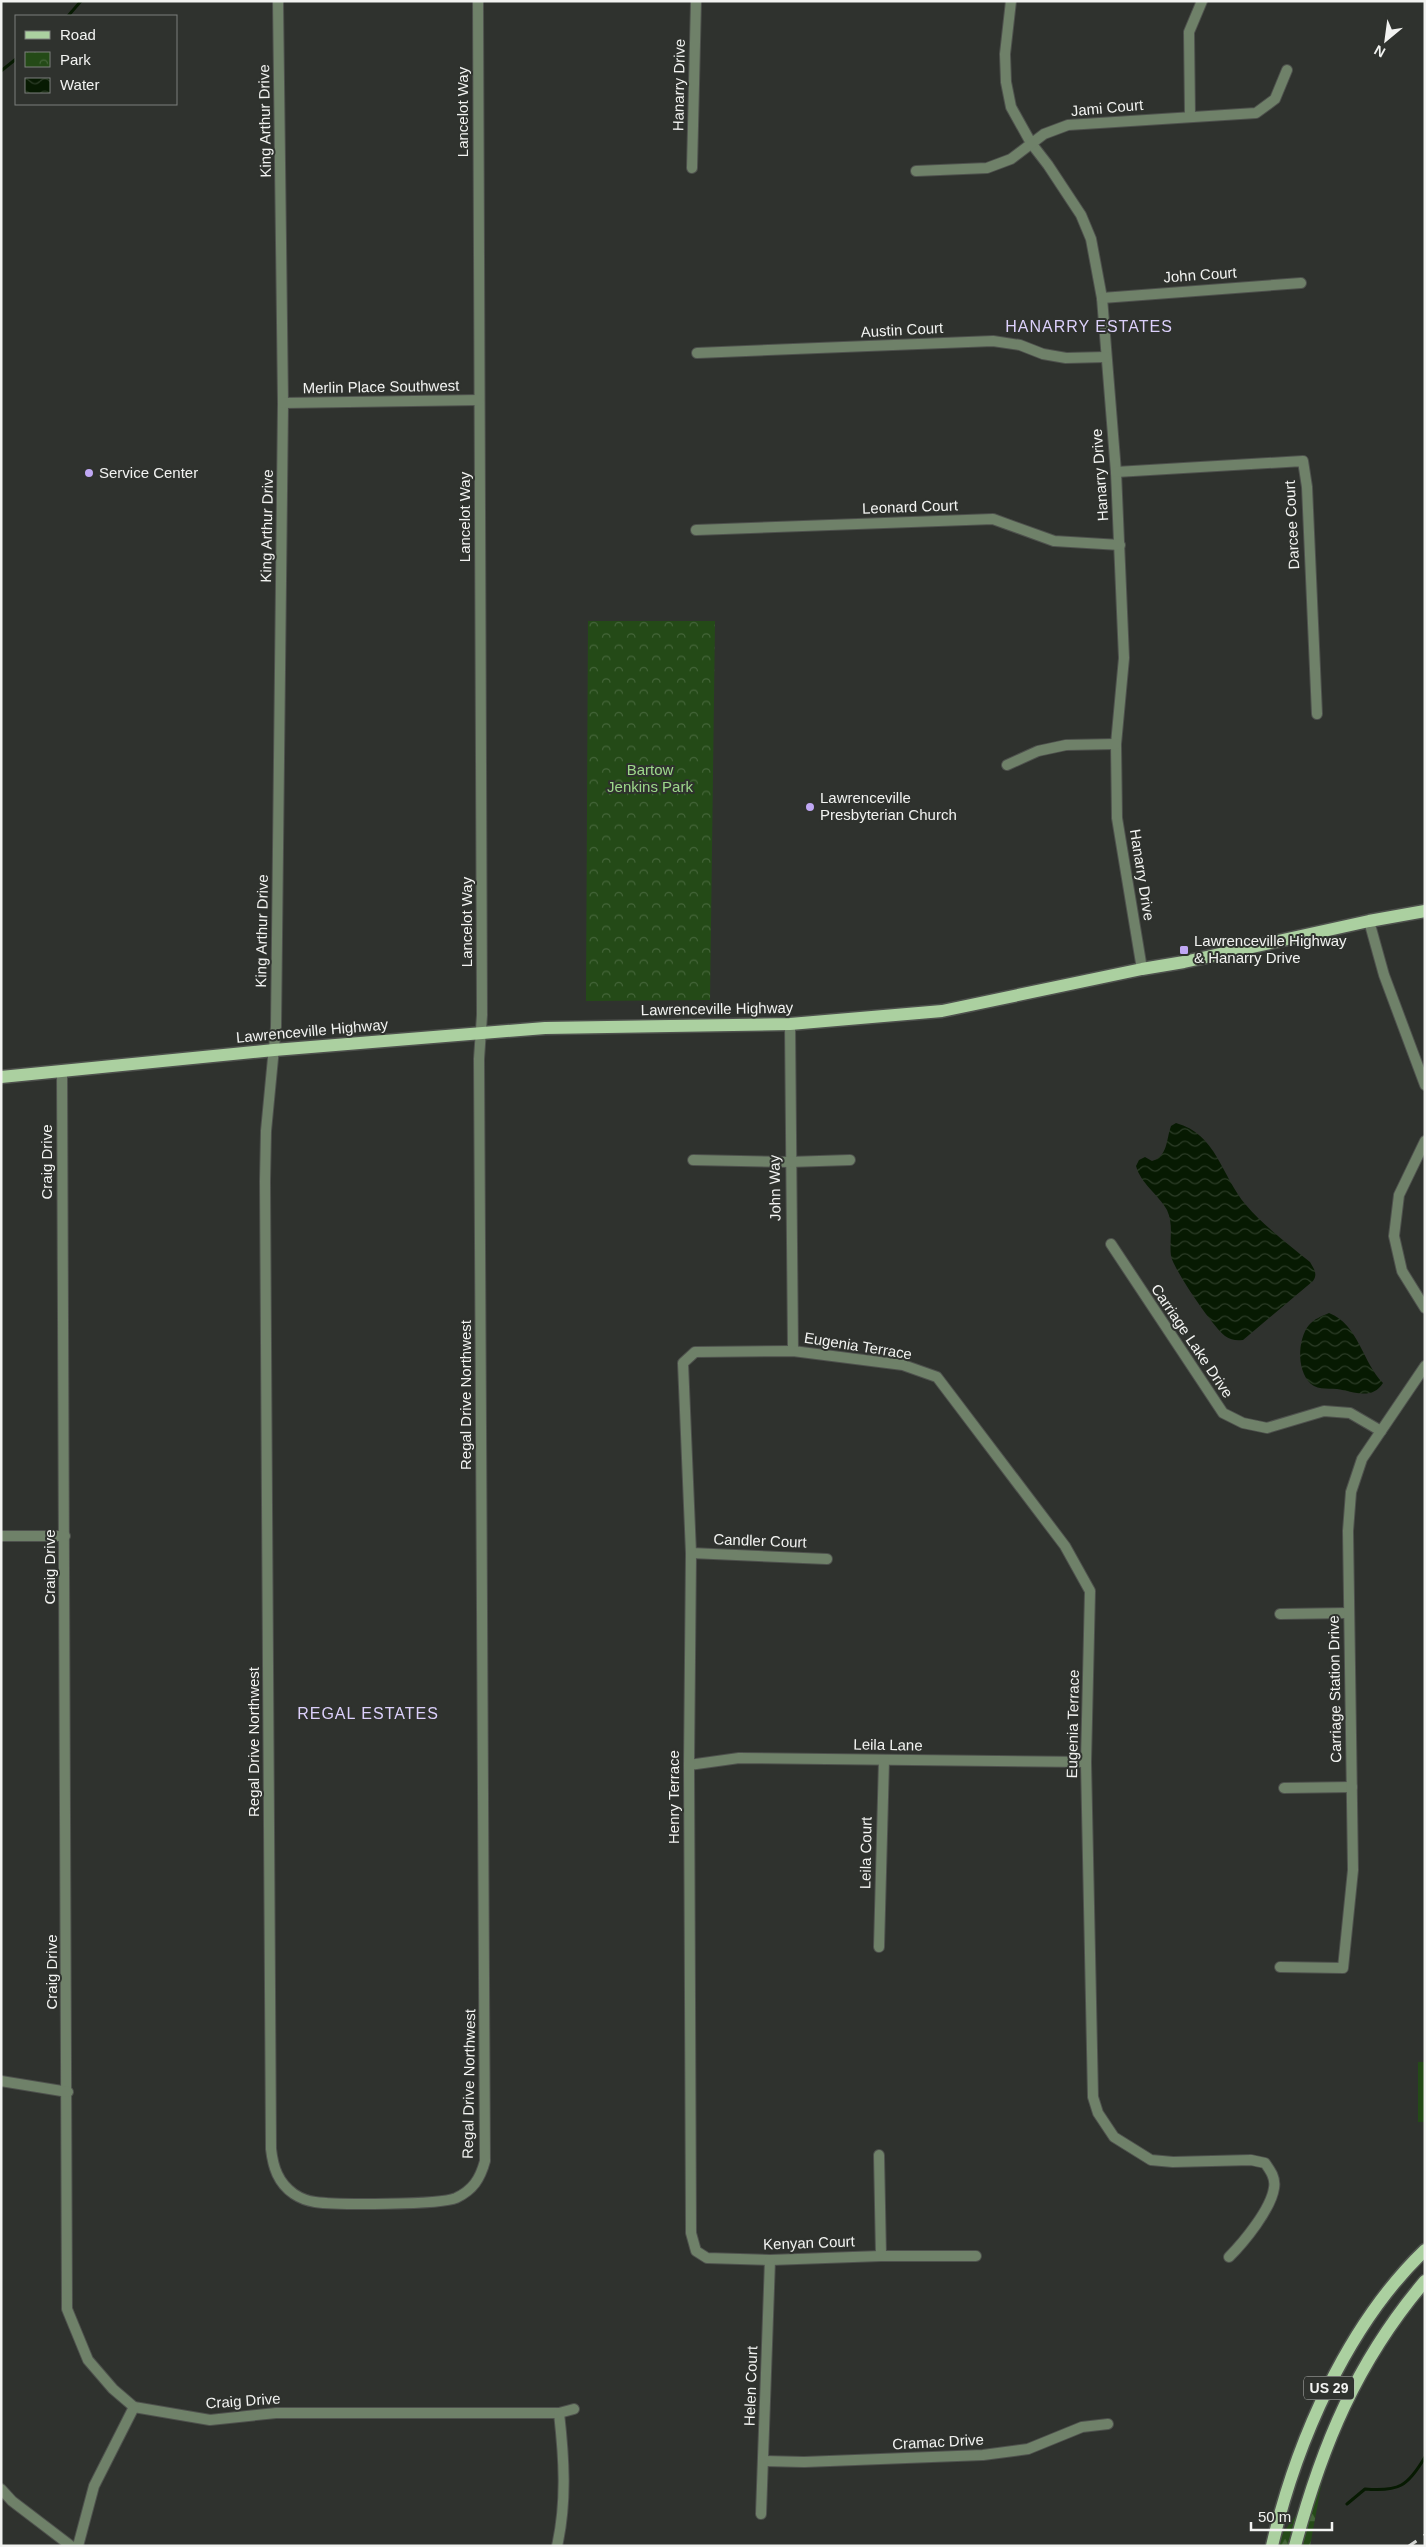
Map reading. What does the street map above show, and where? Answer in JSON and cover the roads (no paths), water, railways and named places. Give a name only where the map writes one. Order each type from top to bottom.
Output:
[{"type":"main road","name":"Lawrenceville Highway","points":[[1,1078],[274,1050],[546,1028],[790,1024],[942,1011],[1184,962],[1369,921],[1425,911]]},
{"type":"main road","name":"US 29","points":[[1272,2546],[1288,2486],[1333,2379],[1359,2333],[1382,2298],[1408,2266],[1425,2250]]},
{"type":"main road","name":"US 29","points":[[1294,2546],[1313,2481],[1348,2397],[1389,2326],[1425,2281]]},
{"type":"street","name":"King Arthur Drive","points":[[274,1050],[283,403],[278,1]]},
{"type":"street","name":"Lancelot Way","points":[[478,1],[481,1033]]},
{"type":"street","name":"Hanarry Drive","points":[[692,168],[696,1]]},
{"type":"street","name":"Hanarry Drive","points":[[1010,1],[1005,54],[1006,82],[1011,107],[1031,143],[1081,215],[1091,239],[1102,298],[1116,472],[1124,658],[1116,744],[1117,818],[1142,969]]},
{"type":"street","points":[[1190,117],[1189,32],[1202,1]]},
{"type":"street","name":"Jami Court","points":[[916,171],[988,168],[1011,159],[1044,134],[1068,125],[1256,113],[1275,99],[1280,91],[1287,70]]},
{"type":"street","name":"John Court","points":[[1102,298],[1301,283]]},
{"type":"street","name":"Austin Court","points":[[697,353],[993,342],[1020,345],[1043,354],[1066,358],[1106,357]]},
{"type":"street","name":"Merlin Place Southwest","points":[[283,403],[479,400]]},
{"type":"street","name":"Darcee Court","points":[[1116,472],[1303,462],[1307,487],[1317,714]]},
{"type":"street","name":"Leonard Court","points":[[696,530],[993,519],[1054,542],[1120,545]]},
{"type":"street","points":[[1007,765],[1038,751],[1066,745],[1116,744]]},
{"type":"street","points":[[1369,921],[1384,975],[1425,1085]]},
{"type":"street","name":"John Way","points":[[790,1024],[789,1162],[793,1351]]},
{"type":"street","name":"Regal Drive Northwest","points":[[274,1050],[266,1130],[265,1181],[271,2139],[273,2164],[277,2176],[289,2190],[303,2199],[315,2202],[442,2201],[455,2198],[470,2190],[477,2182],[485,2161],[486,2146],[479,1058],[481,1033]]},
{"type":"street","name":"Craig Drive","points":[[62,1072],[68,2092],[67,2310],[88,2360],[113,2389],[134,2407],[210,2420],[276,2413],[560,2413],[574,2409]]},
{"type":"street","points":[[1425,1141],[1399,1195],[1394,1236],[1402,1271],[1425,1308]]},
{"type":"street","points":[[694,1160],[789,1162],[850,1160]]},
{"type":"street","name":"Carriage Lake Drive","points":[[1111,1244],[1223,1413],[1243,1423],[1267,1428],[1324,1411],[1350,1413],[1381,1431]]},
{"type":"street","name":"Eugenia Terrace","points":[[684,1393],[683,1363],[695,1352],[793,1351],[903,1365],[937,1377],[1065,1546],[1090,1591],[1086,1762],[1090,2037],[1093,2097],[1098,2113],[1114,2137],[1151,2160],[1173,2162],[1252,2160],[1265,2163],[1273,2174],[1274,2188],[1269,2200],[1240,2247],[1229,2258]]},
{"type":"street","name":"Carriage Station Drive","points":[[1280,1967],[1343,1968],[1353,1870],[1348,1531],[1351,1492],[1362,1459],[1425,1366]]},
{"type":"street","name":"Henry Terrace","points":[[684,1393],[691,1553],[689,1765],[691,2201]]},
{"type":"street","points":[[1,1536],[65,1536]]},
{"type":"street","name":"Candler Court","points":[[691,1553],[827,1558]]},
{"type":"street","points":[[1280,1614],[1349,1613]]},
{"type":"street","name":"Leila Lane","points":[[689,1765],[739,1758],[1086,1762]]},
{"type":"street","name":"Leila Court","points":[[879,1947],[884,1760]]},
{"type":"street","points":[[1284,1788],[1352,1787]]},
{"type":"street","points":[[1,2081],[68,2092]]},
{"type":"street","points":[[879,2155],[881,2256]]},
{"type":"street","name":"Kenyan Court","points":[[691,2201],[691,2233],[696,2252],[707,2258],[770,2260],[881,2256],[976,2256]]},
{"type":"street","name":"Helen Court","points":[[761,2514],[770,2260]]},
{"type":"street","points":[[78,2546],[94,2486],[134,2407]]},
{"type":"street","points":[[557,2546],[565,2462],[560,2413]]},
{"type":"street","name":"Cramac Drive","points":[[764,2462],[983,2455],[1028,2449],[1082,2427],[1108,2424]]},
{"type":"street","points":[[1,2489],[12,2501],[71,2546]]},
{"type":"water","points":[[1176,1123],[1190,1128],[1201,1136],[1210,1146],[1237,1194],[1246,1205],[1269,1228],[1310,1262],[1315,1272],[1313,1281],[1243,1340],[1229,1338],[1219,1331],[1186,1285],[1171,1256],[1171,1227],[1167,1210],[1146,1184],[1136,1166],[1139,1160],[1145,1157],[1152,1161],[1161,1155],[1166,1147],[1171,1126]]},
{"type":"water","points":[[1329,1313],[1347,1326],[1354,1335],[1370,1365],[1383,1383],[1373,1392],[1362,1394],[1319,1388],[1308,1381],[1304,1374],[1300,1357],[1305,1331],[1313,1321]]},
{"type":"waterway","points":[[69,15],[81,1]]},
{"type":"waterway","points":[[1,71],[15,60]]},
{"type":"waterway","points":[[1347,2504],[1365,2489],[1394,2488],[1408,2481],[1425,2457]]},
{"type":"railway","points":[[1409,2546],[1425,2535]]},
{"type":"place","name":"Service Center","points":[[89,473]]},
{"type":"place","name":"Lawrenceville Presbyterian Church","points":[[810,807]]},
{"type":"place","name":"Lawrenceville Highway & Hanarry Drive","points":[[1184,950]]},
{"type":"district","name":"HANARRY ESTATES","points":[[1089,326]]},
{"type":"district","name":"REGAL ESTATES","points":[[368,1713]]},
{"type":"park label","name":"Bartow Jenkins Park","points":[[650,778]]}]
